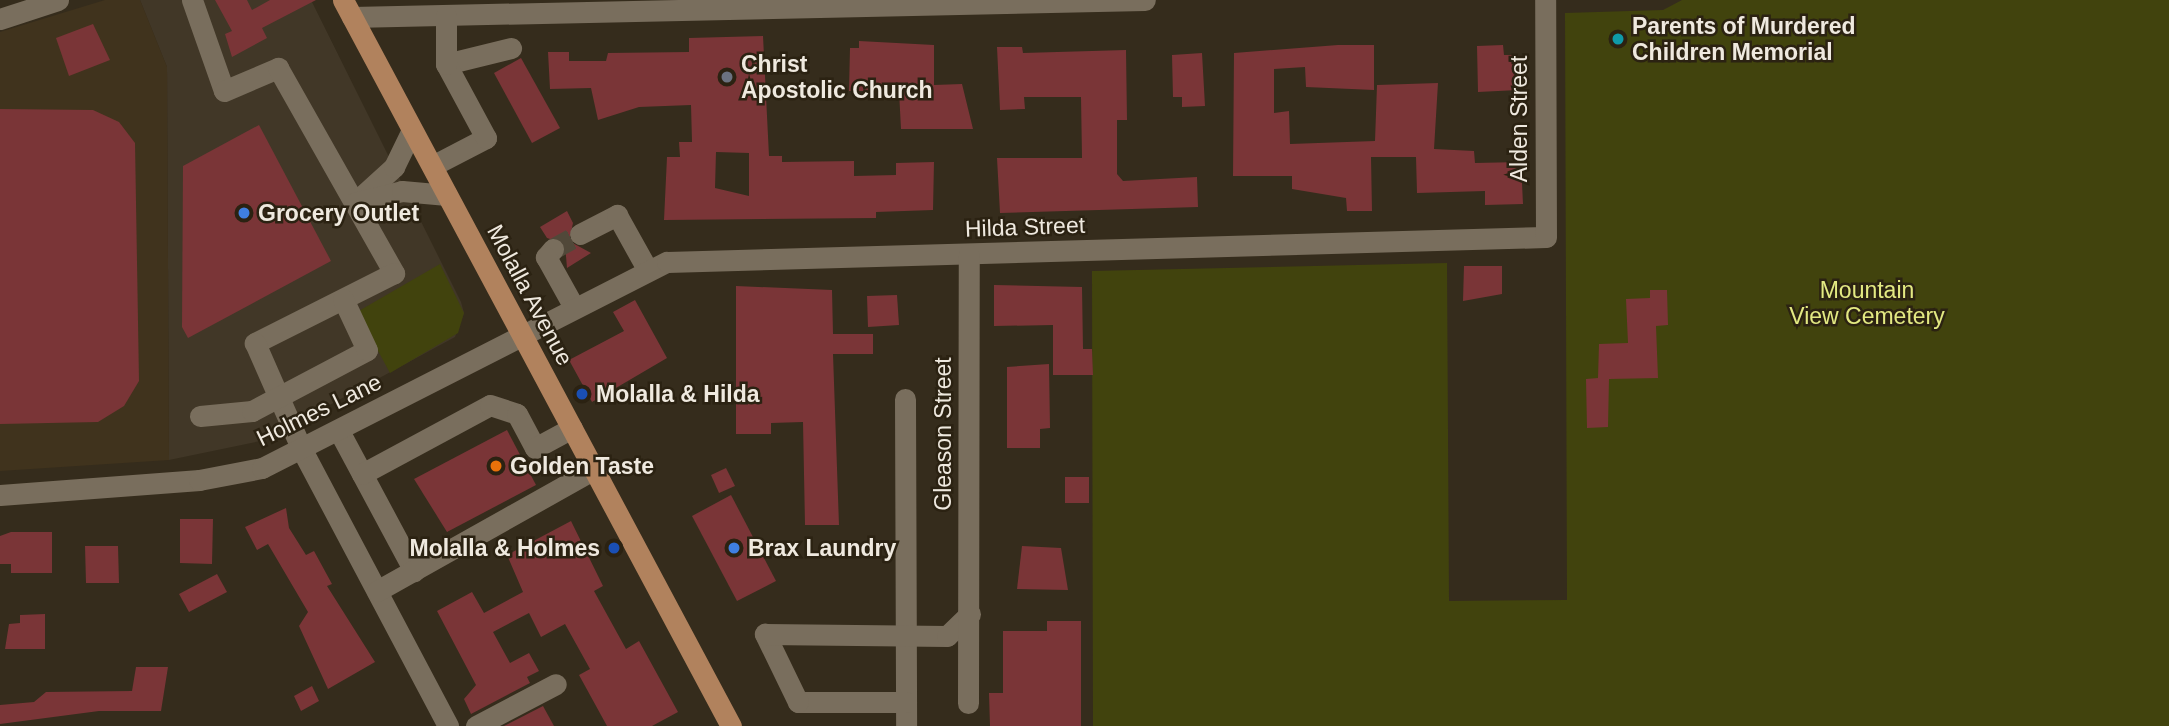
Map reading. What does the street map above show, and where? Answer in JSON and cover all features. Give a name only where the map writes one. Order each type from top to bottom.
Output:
[{"type":"main road","name":"Molalla Avenue","points":[[347,8],[572,428],[726,724]]},
{"type":"street","points":[[0,19],[58,0]]},
{"type":"street","points":[[192,0],[224,91],[278,68],[394,274],[255,343],[302,450],[448,726]]},
{"type":"street","points":[[347,8],[459,10],[1145,0]]},
{"type":"street","name":"Alden Street","points":[[1545,0],[1546,237]]},
{"type":"street","points":[[432,166],[486,138],[446,64],[459,10]]},
{"type":"street","points":[[446,64],[511,48]]},
{"type":"street","points":[[354,203],[394,167],[412,130]]},
{"type":"street","points":[[354,203],[402,191],[447,195]]},
{"type":"street","points":[[580,234],[617,215],[647,269]]},
{"type":"street","name":"Hilda Street","points":[[522,334],[647,269],[674,261],[969,255],[1546,237]]},
{"type":"street","points":[[553,249],[546,257],[574,307]]},
{"type":"street","name":"Gleason Street","points":[[968,703],[969,255]]},
{"type":"street","points":[[200,416],[252,411],[367,350],[343,299]]},
{"type":"street","name":"Holmes Lane","points":[[0,495],[218,478],[302,450],[522,334]]},
{"type":"street","points":[[905,399],[906,726]]},
{"type":"street","points":[[362,474],[490,405],[517,414],[535,448],[572,428]]},
{"type":"street","points":[[339,431],[414,571]]},
{"type":"street","points":[[377,591],[594,470]]},
{"type":"street","points":[[906,702],[798,702],[765,634],[947,635],[970,614]]},
{"type":"street","points":[[476,726],[556,684]]},
{"type":"shaded area","points":[[105,0],[140,0],[167,67],[169,460],[0,471],[0,32]]},
{"type":"shaded area","points":[[140,0],[311,0],[461,302],[464,313],[455,337],[265,440],[169,460],[167,67]]},
{"type":"green space","name":"Mountain View Cemetery","points":[[1682,0],[2169,0],[2169,726],[1093,726],[1092,271],[1447,263],[1449,601],[1567,600],[1565,13],[1663,10]]},
{"type":"green space","points":[[440,264],[464,313],[458,333],[390,373],[357,312]]},
{"type":"building","points":[[215,0],[247,0],[252,10],[270,0],[316,0],[262,28],[267,38],[232,57],[225,34],[232,31]]},
{"type":"building","points":[[93,24],[110,60],[69,76],[56,38]]},
{"type":"building","points":[[763,36],[769,156],[782,156],[782,162],[854,161],[854,176],[896,175],[896,163],[934,162],[933,210],[876,212],[876,218],[664,220],[667,157],[680,157],[679,142],[692,142],[691,105],[639,107],[598,120],[591,88],[550,89],[548,52],[569,52],[569,61],[606,61],[608,53],[689,52],[689,38]],"holes":[[[716,152],[749,153],[749,196],[715,188]]]},
{"type":"building","points":[[859,41],[934,45],[934,85],[962,84],[973,129],[901,129],[899,91],[849,91],[850,48],[859,48]]},
{"type":"building","points":[[1374,45],[1374,90],[1306,87],[1305,67],[1274,69],[1274,113],[1289,111],[1290,144],[1375,141],[1377,85],[1438,83],[1434,149],[1474,151],[1475,163],[1521,162],[1523,204],[1485,205],[1485,191],[1417,193],[1416,157],[1371,157],[1372,211],[1347,211],[1346,198],[1292,189],[1292,176],[1233,176],[1234,53]]},
{"type":"building","points":[[1503,45],[1504,55],[1517,55],[1518,90],[1478,92],[1477,46]]},
{"type":"building","points":[[997,47],[1022,47],[1023,53],[1126,50],[1127,120],[1117,120],[1117,174],[1123,181],[1197,177],[1198,207],[1000,213],[997,158],[1082,158],[1081,97],[1024,97],[1025,109],[1000,110]]},
{"type":"building","points":[[1202,53],[1205,106],[1182,107],[1182,97],[1173,97],[1172,55]]},
{"type":"building","points":[[521,58],[560,128],[532,143],[494,73]]},
{"type":"building","points":[[0,109],[93,110],[119,122],[135,143],[139,381],[124,406],[98,422],[0,424]]},
{"type":"building","name":"Grocery Outlet","points":[[259,125],[331,261],[188,338],[182,327],[183,166]]},
{"type":"building","points":[[567,211],[573,223],[569,241],[591,253],[567,268],[565,244],[547,238],[540,227]]},
{"type":"building","points":[[1464,266],[1502,266],[1502,294],[1463,301]]},
{"type":"building","points":[[994,285],[1082,287],[1083,349],[1092,349],[1093,375],[1053,375],[1053,325],[994,326]]},
{"type":"building","points":[[736,286],[832,290],[833,334],[873,334],[873,354],[833,354],[839,525],[805,525],[803,422],[771,423],[771,434],[736,434]]},
{"type":"building","points":[[1650,290],[1667,290],[1668,325],[1656,326],[1658,378],[1609,379],[1608,427],[1587,428],[1586,379],[1598,378],[1599,344],[1628,343],[1626,299],[1650,298]]},
{"type":"building","points":[[897,295],[899,325],[868,327],[867,296]]},
{"type":"building","points":[[635,300],[667,358],[592,402],[569,360],[624,331],[613,312]]},
{"type":"building","points":[[1049,364],[1050,428],[1040,429],[1040,448],[1007,448],[1007,367]]},
{"type":"building","points":[[507,430],[536,485],[447,532],[414,479]]},
{"type":"building","points":[[726,468],[735,486],[719,493],[711,475]]},
{"type":"building","points":[[1065,477],[1089,477],[1089,503],[1065,503]]},
{"type":"building","name":"Brax Laundry","points":[[731,495],[776,581],[737,601],[692,516]]},
{"type":"building","points":[[286,508],[289,528],[306,555],[314,551],[332,584],[327,586],[375,662],[328,689],[299,626],[308,612],[268,544],[257,550],[245,527]]},
{"type":"building","points":[[180,519],[213,519],[212,564],[180,563]]},
{"type":"building","points":[[571,521],[603,586],[594,591],[626,649],[639,641],[678,712],[652,726],[607,726],[579,675],[590,669],[565,624],[541,637],[529,613],[493,632],[510,663],[529,653],[539,671],[527,677],[530,683],[471,714],[464,699],[476,685],[437,611],[472,592],[484,613],[523,592],[507,555]]},
{"type":"building","points":[[11,532],[52,532],[52,573],[11,573],[11,564],[0,564],[0,536]]},
{"type":"building","points":[[85,546],[118,546],[119,583],[86,583]]},
{"type":"building","points":[[1022,546],[1061,548],[1068,590],[1017,589]]},
{"type":"building","points":[[217,574],[227,592],[189,612],[179,594]]},
{"type":"building","points":[[45,614],[45,649],[5,649],[9,624],[20,623],[20,615]]},
{"type":"building","points":[[1047,621],[1081,621],[1081,726],[990,726],[989,693],[1003,693],[1003,631],[1047,631]]},
{"type":"building","points":[[136,667],[168,667],[161,711],[99,711],[0,724],[0,705],[34,702],[46,692],[132,691]]},
{"type":"building","points":[[312,686],[319,701],[301,711],[294,696]]},
{"type":"building","points":[[543,706],[554,726],[504,726]]},
{"type":"tunnel","points":[[553,249],[580,234]]},
{"type":"place","name":"Parents of Murdered Children Memorial","points":[[1618,39]]},
{"type":"place","name":"Christ Apostolic Church","points":[[727,77]]},
{"type":"place","name":"Grocery Outlet","points":[[244,213]]},
{"type":"place","name":"Molalla & Hilda","points":[[582,394]]},
{"type":"place","name":"Golden Taste","points":[[496,466]]},
{"type":"place","name":"Molalla & Holmes","points":[[614,548]]},
{"type":"place","name":"Brax Laundry","points":[[734,548]]}]
